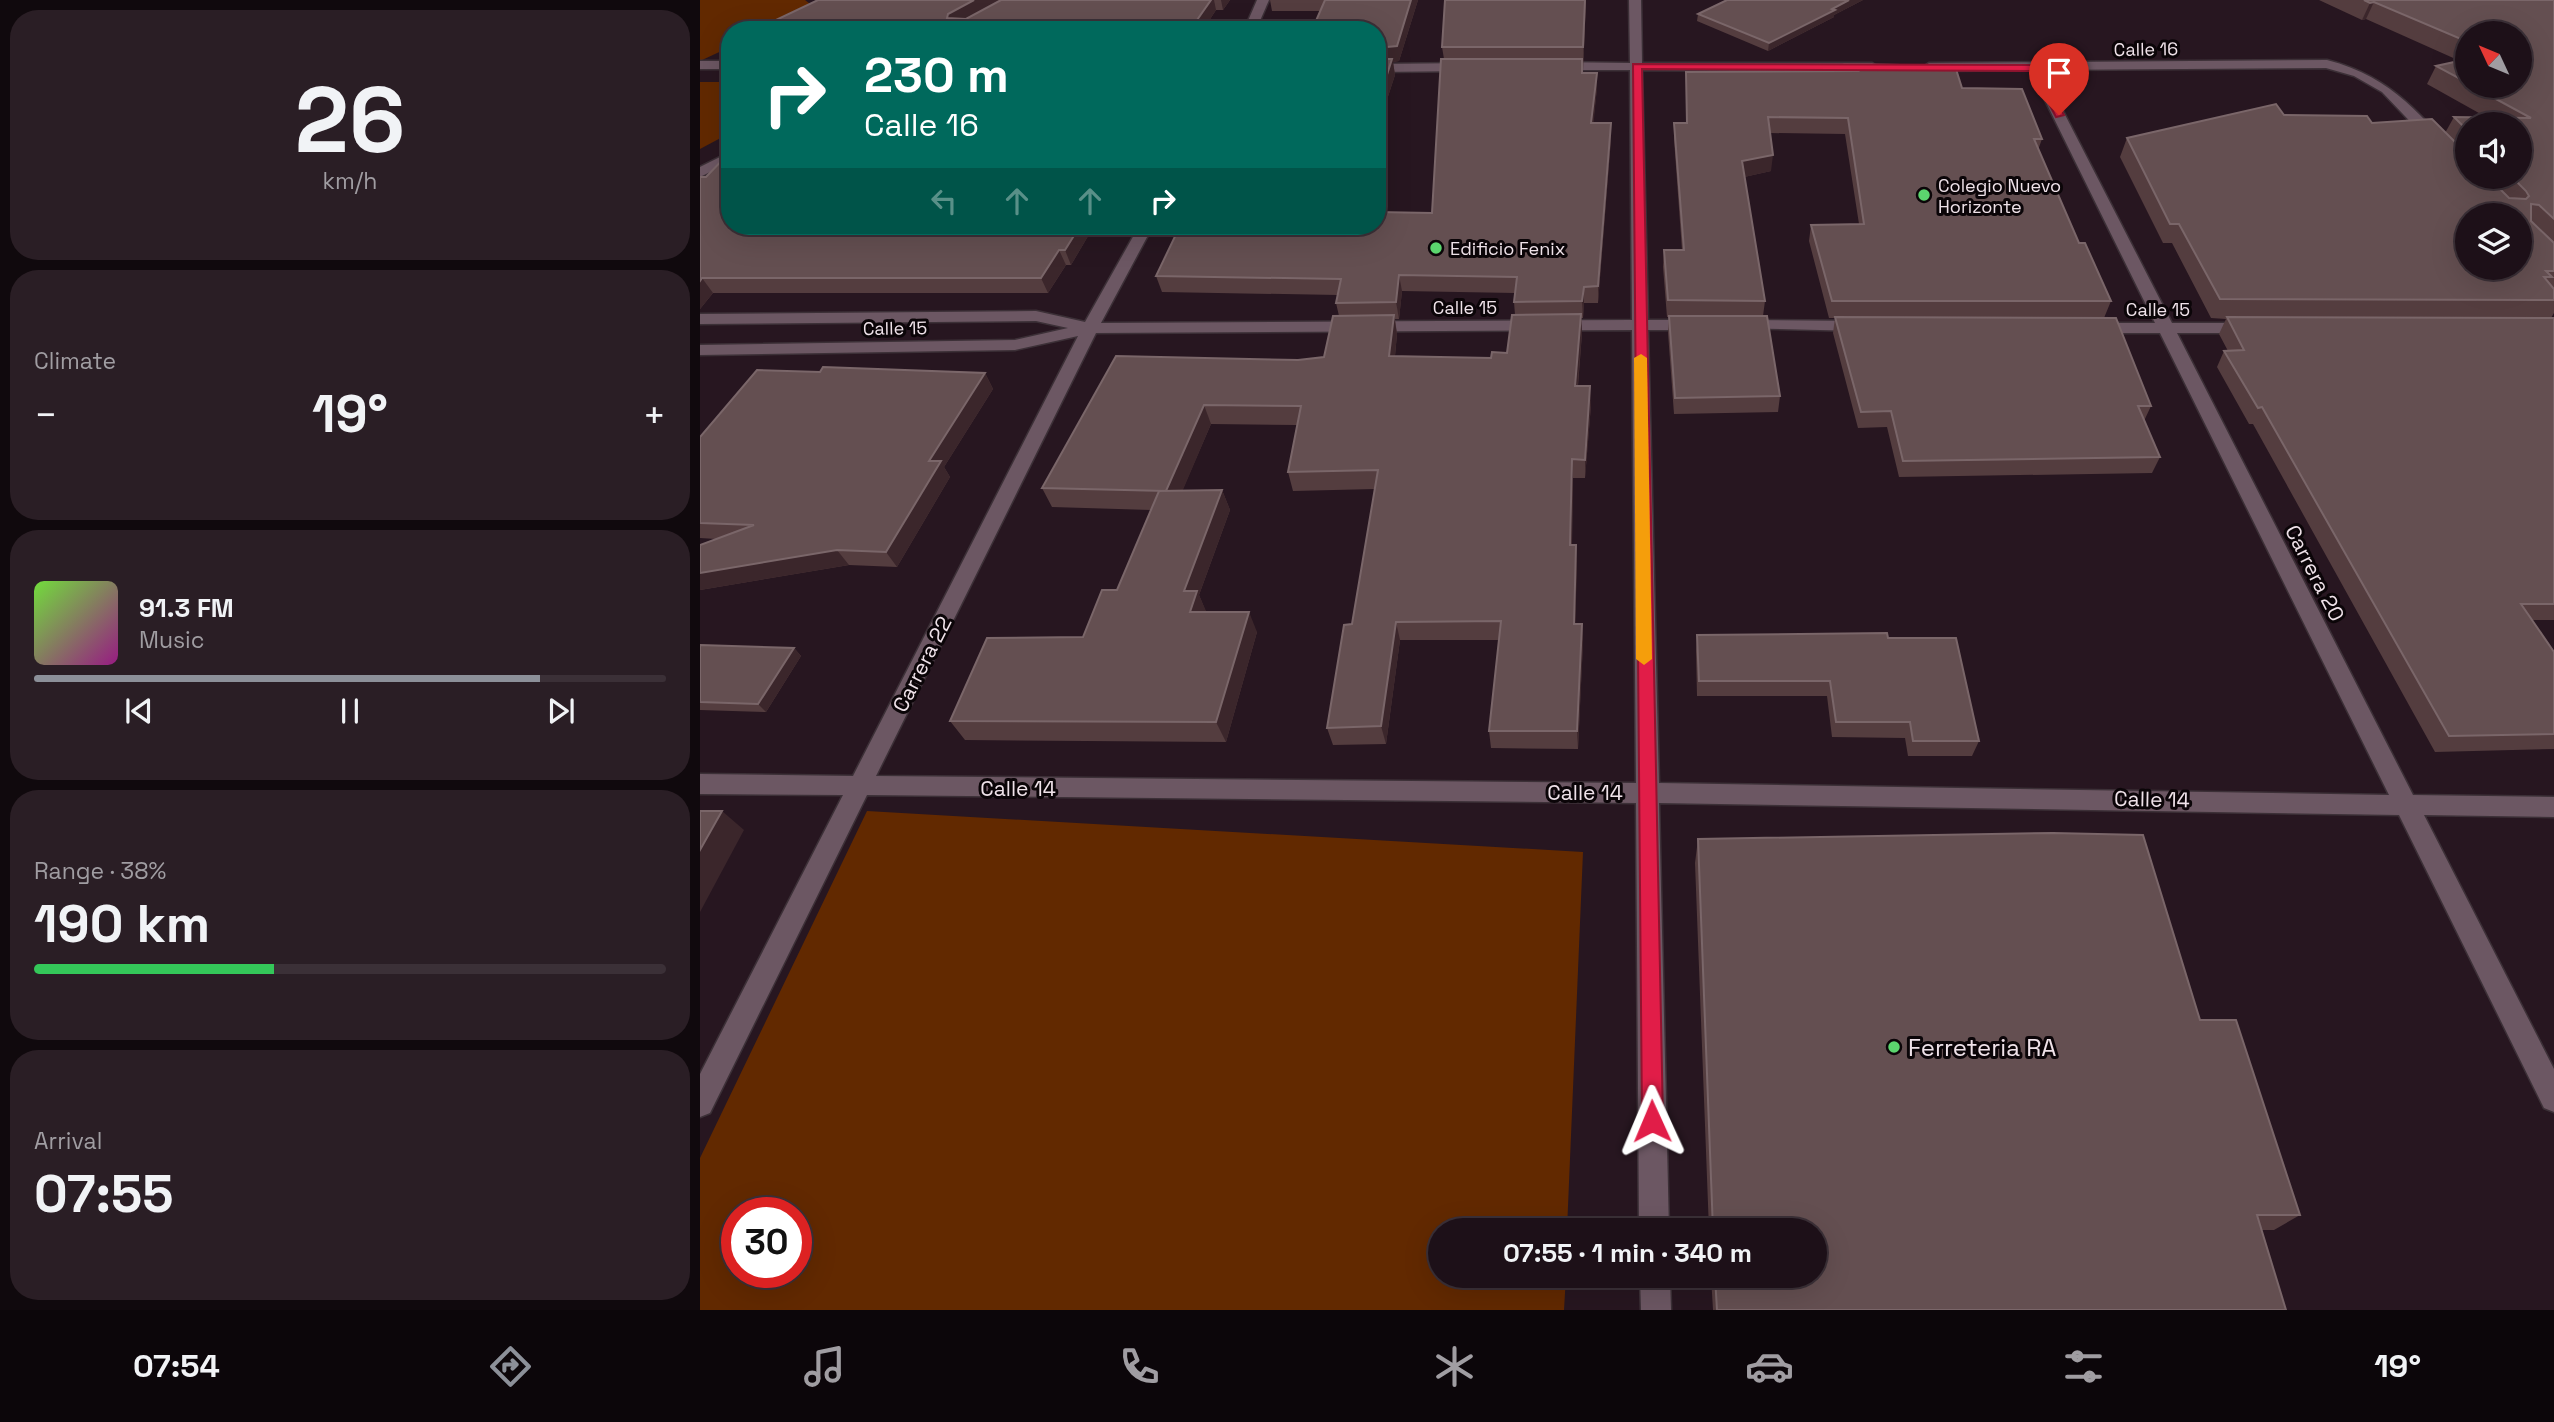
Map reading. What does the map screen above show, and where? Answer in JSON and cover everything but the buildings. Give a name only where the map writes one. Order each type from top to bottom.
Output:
[{"type":"street","points":[[1254,21],[1263,0]]},
{"type":"street","points":[[1635,0],[1654,1218]]},
{"type":"street","points":[[702,65],[721,56]]},
{"type":"street","name":"Calle 16","points":[[1912,67],[2327,64],[2358,73],[2386,89],[2455,161]]},
{"type":"street","points":[[702,65],[721,65]]},
{"type":"street","points":[[1541,66],[1884,67]]},
{"type":"street","points":[[1386,68],[1487,67]]},
{"type":"street","name":"Carrera 20","points":[[2035,68],[2554,1098]]},
{"type":"street","points":[[700,173],[721,161]]},
{"type":"street","name":"Carrera 22","points":[[700,1103],[1090,328],[1141,235]]},
{"type":"street","name":"Calle 15","points":[[700,319],[1036,316],[1090,328]]},
{"type":"street","name":"Calle 15","points":[[700,350],[1016,345],[1090,328],[1876,326]]},
{"type":"street","name":"Calle 15","points":[[2070,328],[2263,328]]},
{"type":"street","name":"Calle 14","points":[[700,784],[2405,802],[2554,807]]},
{"type":"street","points":[[1655,1288],[1656,1310]]},
{"type":"shaded area","points":[[700,0],[805,0],[814,7],[785,21],[721,21],[721,51],[700,61]]},
{"type":"shaded area","points":[[700,82],[721,82],[721,138],[700,149]]},
{"type":"shaded area","points":[[867,811],[1583,852],[1568,1218],[1428,1218],[1428,1288],[1565,1288],[1564,1310],[700,1310],[700,1158]]},
{"type":"slow traffic","points":[[1641,358],[1644,659]]},
{"type":"place","name":"Colegio Nuevo Horizonte","points":[[1924,195]]},
{"type":"place","name":"Edificio Fenix","points":[[1436,248]]},
{"type":"place","name":"Ferreteria RA","points":[[1894,1047]]},
{"type":"route","points":[[1652,1121],[1637,66],[2035,68],[2059,115]]}]
